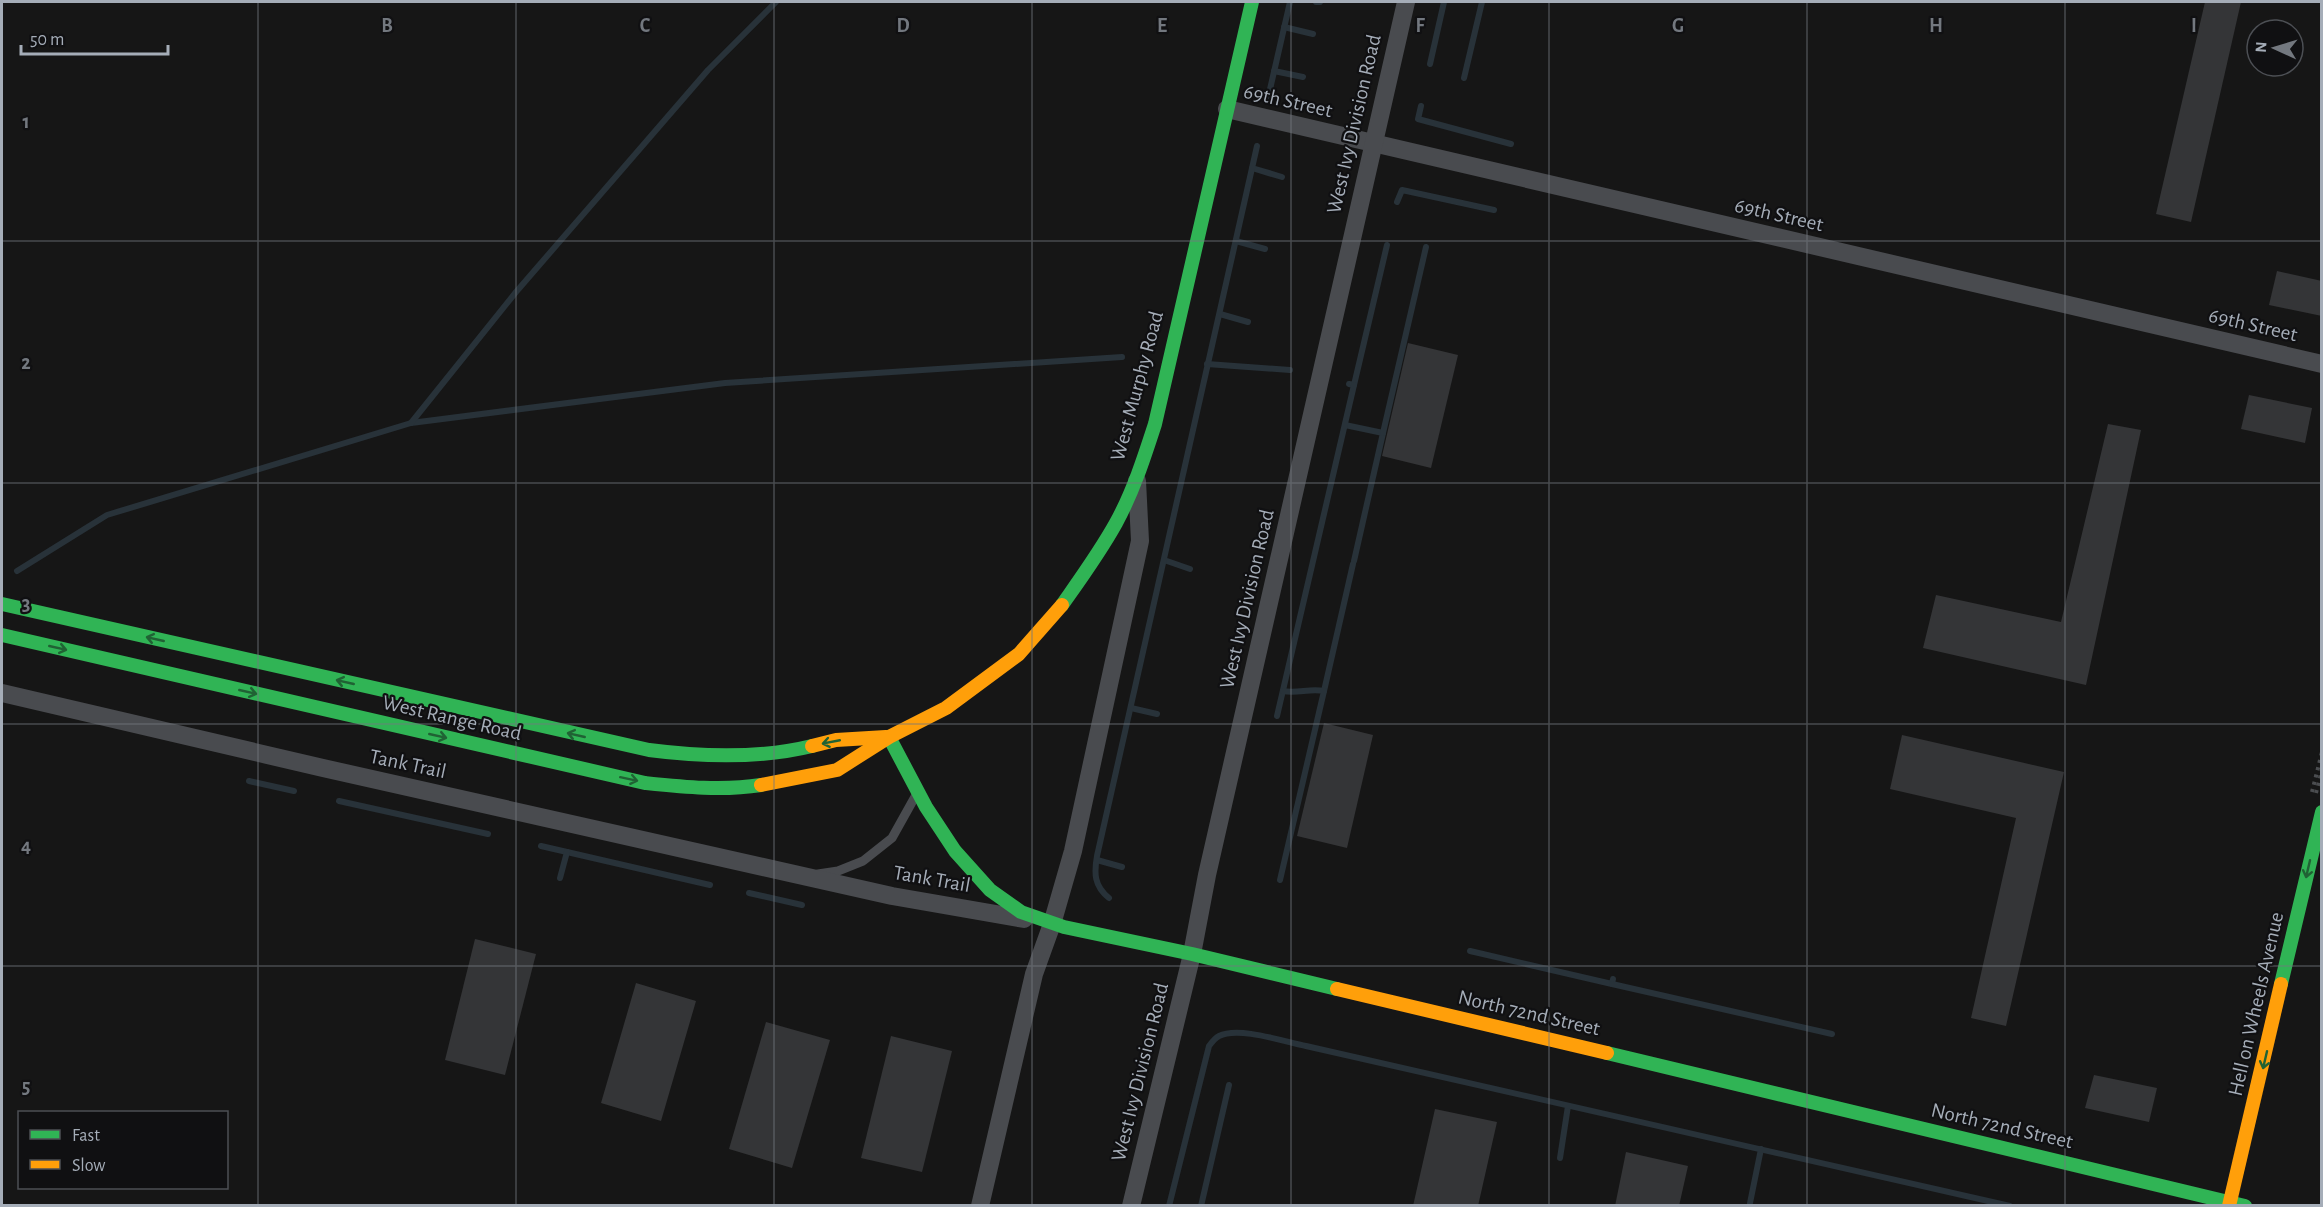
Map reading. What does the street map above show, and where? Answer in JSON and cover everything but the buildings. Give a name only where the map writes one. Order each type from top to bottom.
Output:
[{"type":"street","name":"West Murphy Road","points":[[980,1206],[1034,974],[1052,924],[1073,851],[1140,541],[1137,477],[1155,424],[1252,2]]},
{"type":"street","name":"West Ivy Division Road","points":[[1131,1206],[1192,954],[1210,864],[1406,2]]},
{"type":"street","name":"69th Street","points":[[1227,109],[2322,364]]},
{"type":"street","name":"West Range Road","points":[[2,635],[645,783],[689,788],[739,788],[786,782],[837,770],[889,737],[946,708],[1019,654],[1060,607],[1089,567],[1116,522],[1137,477]]},
{"type":"street","name":"West Range Road","points":[[2,604],[649,750],[693,756],[746,755],[792,750],[836,740],[889,737]]},
{"type":"street","name":"Tank Trail","points":[[2,693],[892,896],[1052,924]]},
{"type":"street","name":"North 72nd Street","points":[[889,737],[939,829],[961,861],[986,886],[1012,907],[1052,924],[1192,954],[2245,1206]]},
{"type":"street","name":"Hell on Wheels Avenue","points":[[2230,1204],[2322,812]]},
{"type":"lane","name":"Tank Trail","points":[[804,876],[838,871],[863,861],[892,838],[918,790]]},
{"type":"path","points":[[2311,796],[2322,752]]},
{"type":"waterway","points":[[17,571],[107,515],[411,423],[516,292],[708,70],[776,2]]},
{"type":"waterway","points":[[1268,98],[1290,2]]},
{"type":"waterway","points":[[1430,64],[1444,2]]},
{"type":"waterway","points":[[1464,78],[1482,2]]},
{"type":"waterway","points":[[1284,27],[1313,34]]},
{"type":"waterway","points":[[1274,71],[1303,77]]},
{"type":"waterway","points":[[1421,106],[1418,119],[1511,144]]},
{"type":"waterway","points":[[1109,898],[1100,889],[1096,879],[1097,856],[1257,146]]},
{"type":"waterway","points":[[1252,168],[1282,177]]},
{"type":"waterway","points":[[1397,202],[1402,190],[1494,210]]},
{"type":"waterway","points":[[1236,241],[1265,249]]},
{"type":"waterway","points":[[1349,384],[1354,385],[1387,245]]},
{"type":"waterway","points":[[1383,433],[1426,247]]},
{"type":"waterway","points":[[1220,314],[1248,322]]},
{"type":"waterway","points":[[411,423],[725,383],[1122,357]]},
{"type":"waterway","points":[[1207,364],[1290,370]]},
{"type":"waterway","points":[[1277,716],[1354,385]]},
{"type":"waterway","points":[[1345,425],[1383,433],[1354,561]]},
{"type":"waterway","points":[[1164,560],[1190,569]]},
{"type":"waterway","points":[[1324,691],[1353,564]]},
{"type":"waterway","points":[[1280,880],[1324,691],[1283,691]]},
{"type":"waterway","points":[[1131,708],[1157,714]]},
{"type":"waterway","points":[[249,781],[294,791]]},
{"type":"waterway","points":[[339,801],[488,834]]},
{"type":"waterway","points":[[541,846],[710,885]]},
{"type":"waterway","points":[[560,878],[567,852]]},
{"type":"waterway","points":[[1097,860],[1122,867]]},
{"type":"waterway","points":[[749,893],[802,905]]},
{"type":"waterway","points":[[1470,951],[1612,984],[1613,979]]},
{"type":"waterway","points":[[1612,984],[1832,1034]]},
{"type":"waterway","points":[[1169,1206],[1209,1046],[1219,1036],[1228,1033],[1275,1038],[2010,1206]]},
{"type":"waterway","points":[[1201,1206],[1229,1085]]},
{"type":"waterway","points":[[1560,1158],[1568,1106]]},
{"type":"waterway","points":[[1750,1203],[1761,1149]]},
{"type":"traffic: fast","points":[[1062,605],[1097,555],[1122,511],[1138,475],[1155,424],[1252,2]]},
{"type":"traffic: fast","points":[[2,604],[649,750],[731,756],[772,753],[812,746]]},
{"type":"traffic: fast","points":[[2,635],[645,783],[717,788],[761,785]]},
{"type":"traffic: fast","points":[[889,737],[926,807],[955,851],[990,890],[1021,912],[1064,927],[1192,954],[1337,989]]},
{"type":"traffic: fast","points":[[2281,984],[2322,812]]},
{"type":"traffic: fast","points":[[1607,1053],[2245,1206]]},
{"type":"traffic: slow","points":[[761,785],[837,770],[889,737],[946,708],[1019,654],[1062,605]]},
{"type":"traffic: slow","points":[[812,746],[836,740],[886,737]]},
{"type":"traffic: slow","points":[[2229,1206],[2281,984]]},
{"type":"traffic: slow","points":[[1337,989],[1607,1053]]}]
